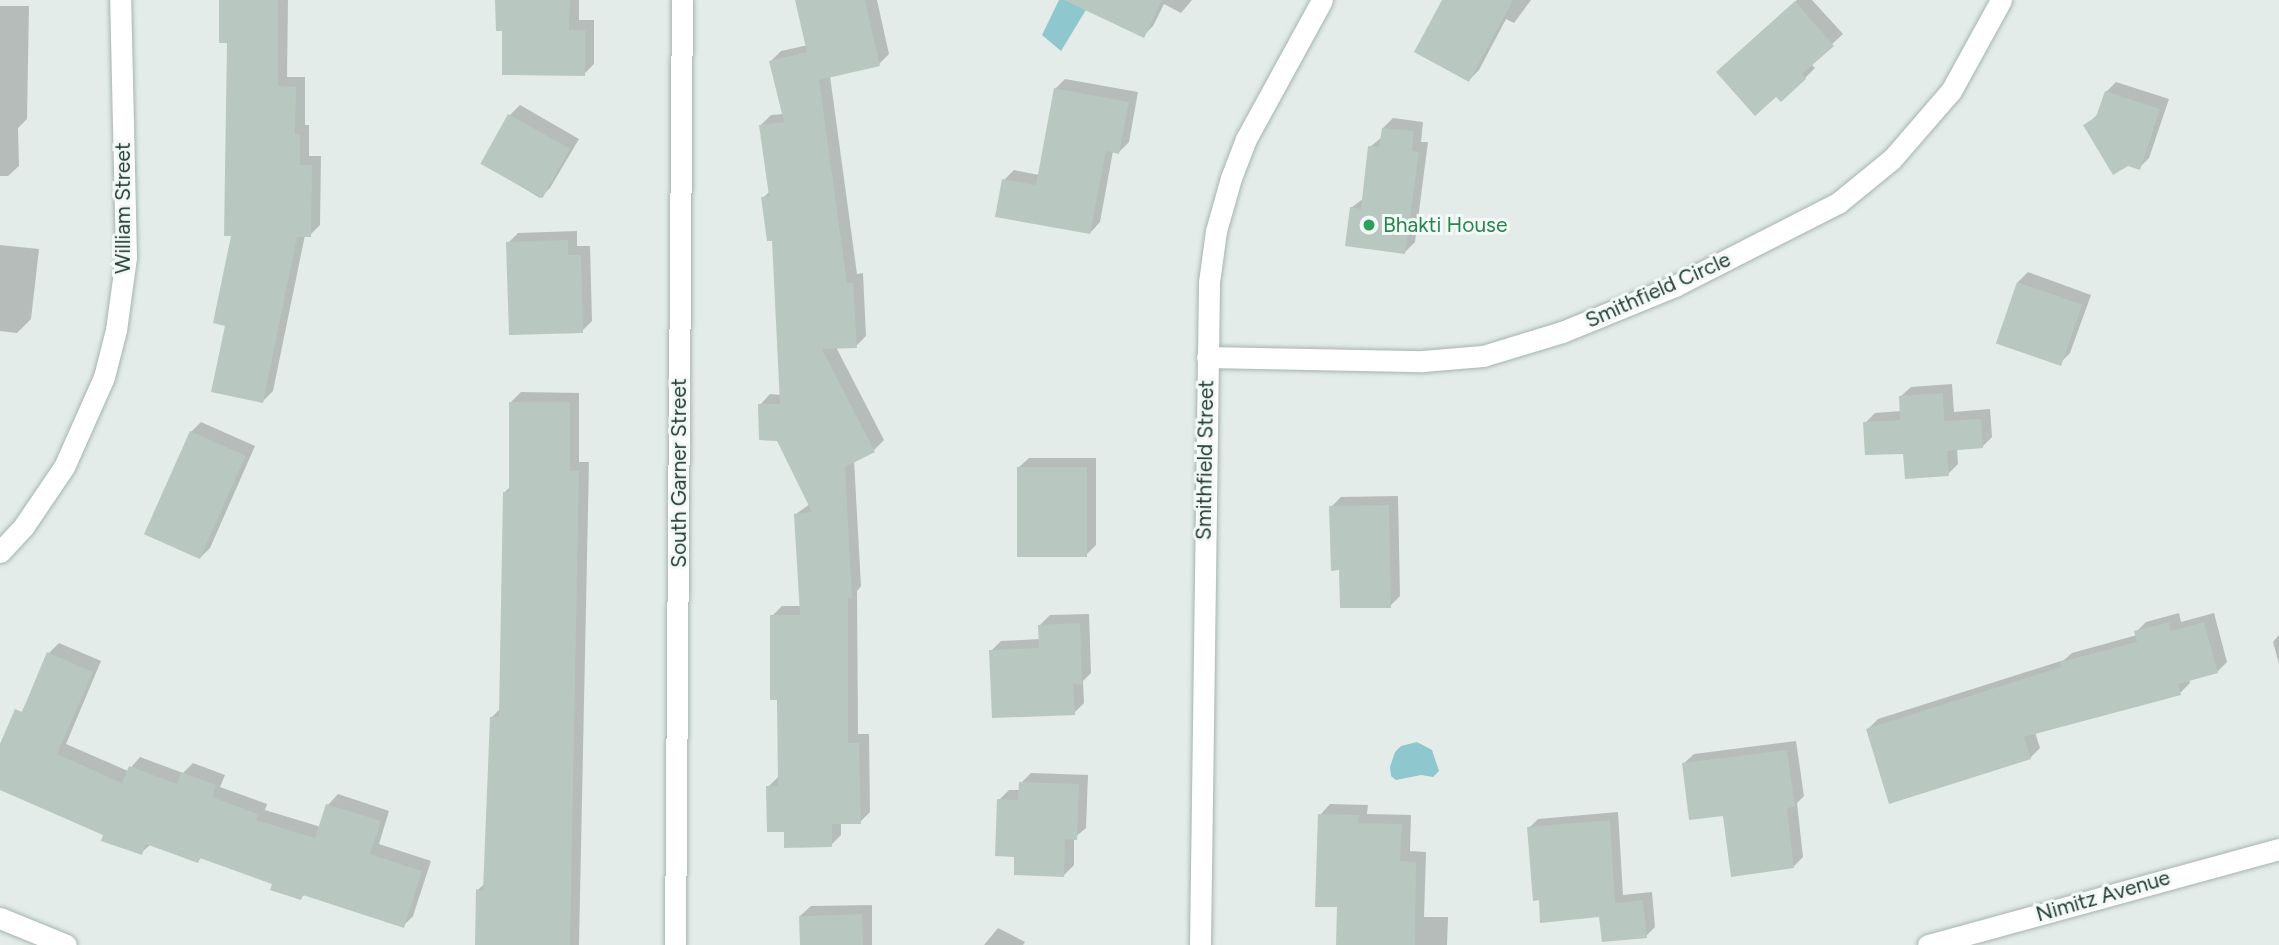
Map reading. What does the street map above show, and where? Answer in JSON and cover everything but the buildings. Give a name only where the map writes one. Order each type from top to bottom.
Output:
[{"type":"street","name":"William Street","points":[[0,552],[24,526],[64,467],[104,377],[116,330],[126,257],[120,0]]},
{"type":"street","name":"South Garner Street","points":[[675,945],[682,0]]},
{"type":"street","name":"Smithfield Street","points":[[1200,945],[1209,282],[1216,231],[1231,178],[1252,128],[1322,0]]},
{"type":"street","name":"Smithfield Circle","points":[[1206,356],[1423,360],[1483,356],[1562,332],[1675,285],[1838,203],[1892,159],[1951,92],[2001,0]]},
{"type":"street","name":"Nimitz Avenue","points":[[1928,945],[2279,849]]},
{"type":"street","points":[[0,918],[66,945]]},
{"type":"water","points":[[1059,0],[1092,0],[1061,51],[1042,35]]},
{"type":"water","points":[[1417,742],[1432,750],[1439,771],[1433,777],[1421,775],[1396,780],[1391,776],[1390,767],[1395,752],[1401,746]]},
{"type":"place","name":"Bhakti House","points":[[1369,225]]}]
